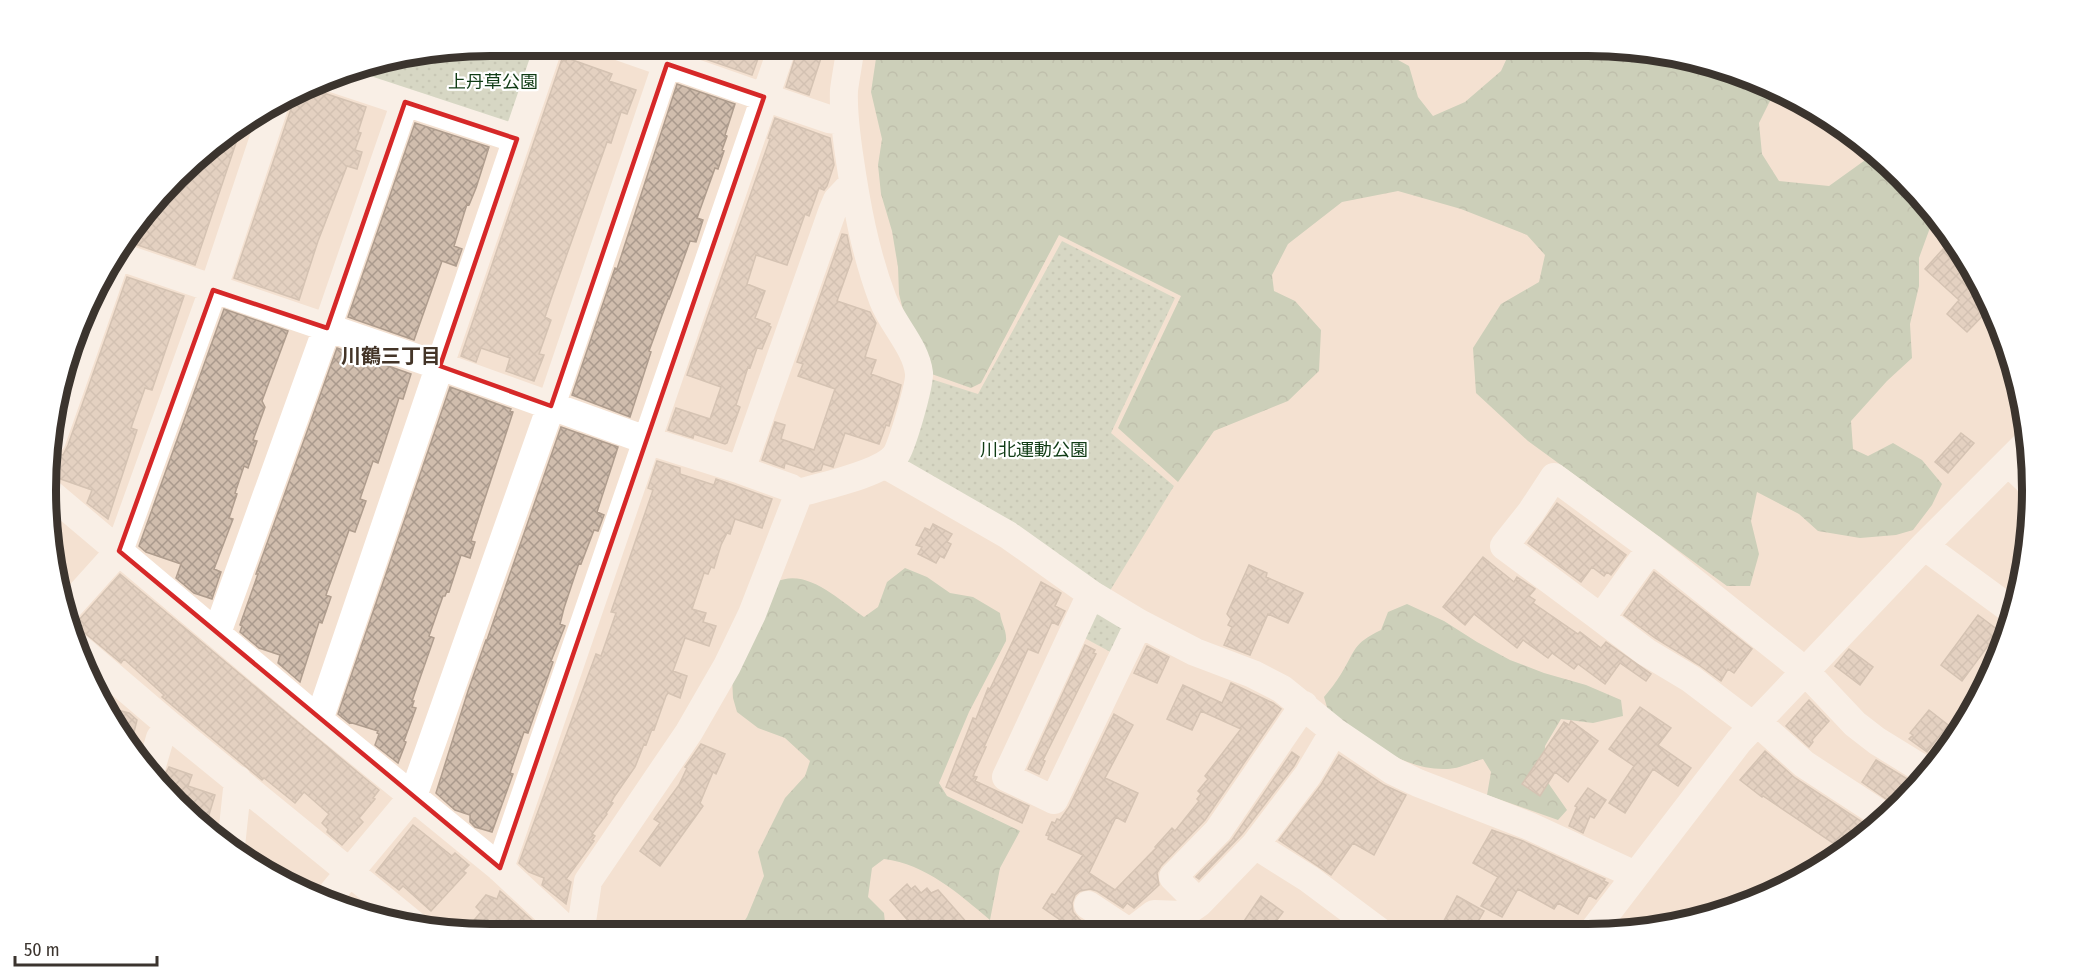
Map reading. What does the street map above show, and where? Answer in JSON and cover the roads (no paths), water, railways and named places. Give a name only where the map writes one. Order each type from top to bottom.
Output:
[{"type":"street","points":[[319,720],[545,56]]},
{"type":"street","points":[[332,894],[413,796],[551,406],[670,56]]},
{"type":"street","points":[[672,56],[764,98],[829,119],[845,121]]},
{"type":"street","points":[[500,868],[779,56]]},
{"type":"street","points":[[124,257],[213,290],[440,366],[646,440],[741,470],[799,493],[886,465],[897,454],[919,374],[914,357],[885,306],[878,286],[853,183],[845,121],[844,91],[849,56]]},
{"type":"street","points":[[345,81],[516,139]]},
{"type":"street","points":[[217,633],[327,328],[405,102]]},
{"type":"street","points":[[71,604],[119,551],[213,290],[271,115]]},
{"type":"street","points":[[741,470],[831,212],[837,200],[853,183]]},
{"type":"street","points":[[64,406],[104,290]]},
{"type":"street","points":[[1598,924],[1719,765],[1755,724],[1924,546],[2021,450]]},
{"type":"street","points":[[2009,463],[2022,475]]},
{"type":"street","points":[[886,465],[1008,535],[1091,594],[1140,623],[1195,652],[1267,681],[1304,705],[1334,731],[1393,771],[1529,826],[1635,875]]},
{"type":"street","points":[[1878,813],[1804,764],[1755,724],[1691,679],[1646,652],[1504,546],[1531,512],[1554,477],[1651,548],[1804,670],[1856,724],[1877,741],[1922,768]]},
{"type":"street","points":[[582,924],[588,881],[689,732],[727,666],[752,614],[799,493]]},
{"type":"street","points":[[56,498],[319,720],[500,868],[560,924]]},
{"type":"street","points":[[1924,546],[2007,607]]},
{"type":"street","points":[[1600,618],[1651,548]]},
{"type":"street","points":[[1091,594],[1006,777],[1054,800],[1140,623]]},
{"type":"street","points":[[97,674],[169,725],[402,915]]},
{"type":"street","points":[[1199,903],[1173,877],[1218,831],[1304,705]]},
{"type":"street","points":[[153,764],[160,738],[169,725]]},
{"type":"street","points":[[1141,924],[1155,914],[1182,915],[1199,903],[1255,845],[1308,775],[1334,731]]},
{"type":"street","points":[[232,839],[238,780]]},
{"type":"street","points":[[1255,845],[1309,879],[1369,924]]},
{"type":"street","points":[[1088,905],[1116,924]]},
{"type":"district","name":"川鶴三丁目","points":[[391,356]]},
{"type":"park label","name":"上丹草公園","points":[[493,82]]},
{"type":"park label","name":"川北運動公園","points":[[1034,450]]}]
